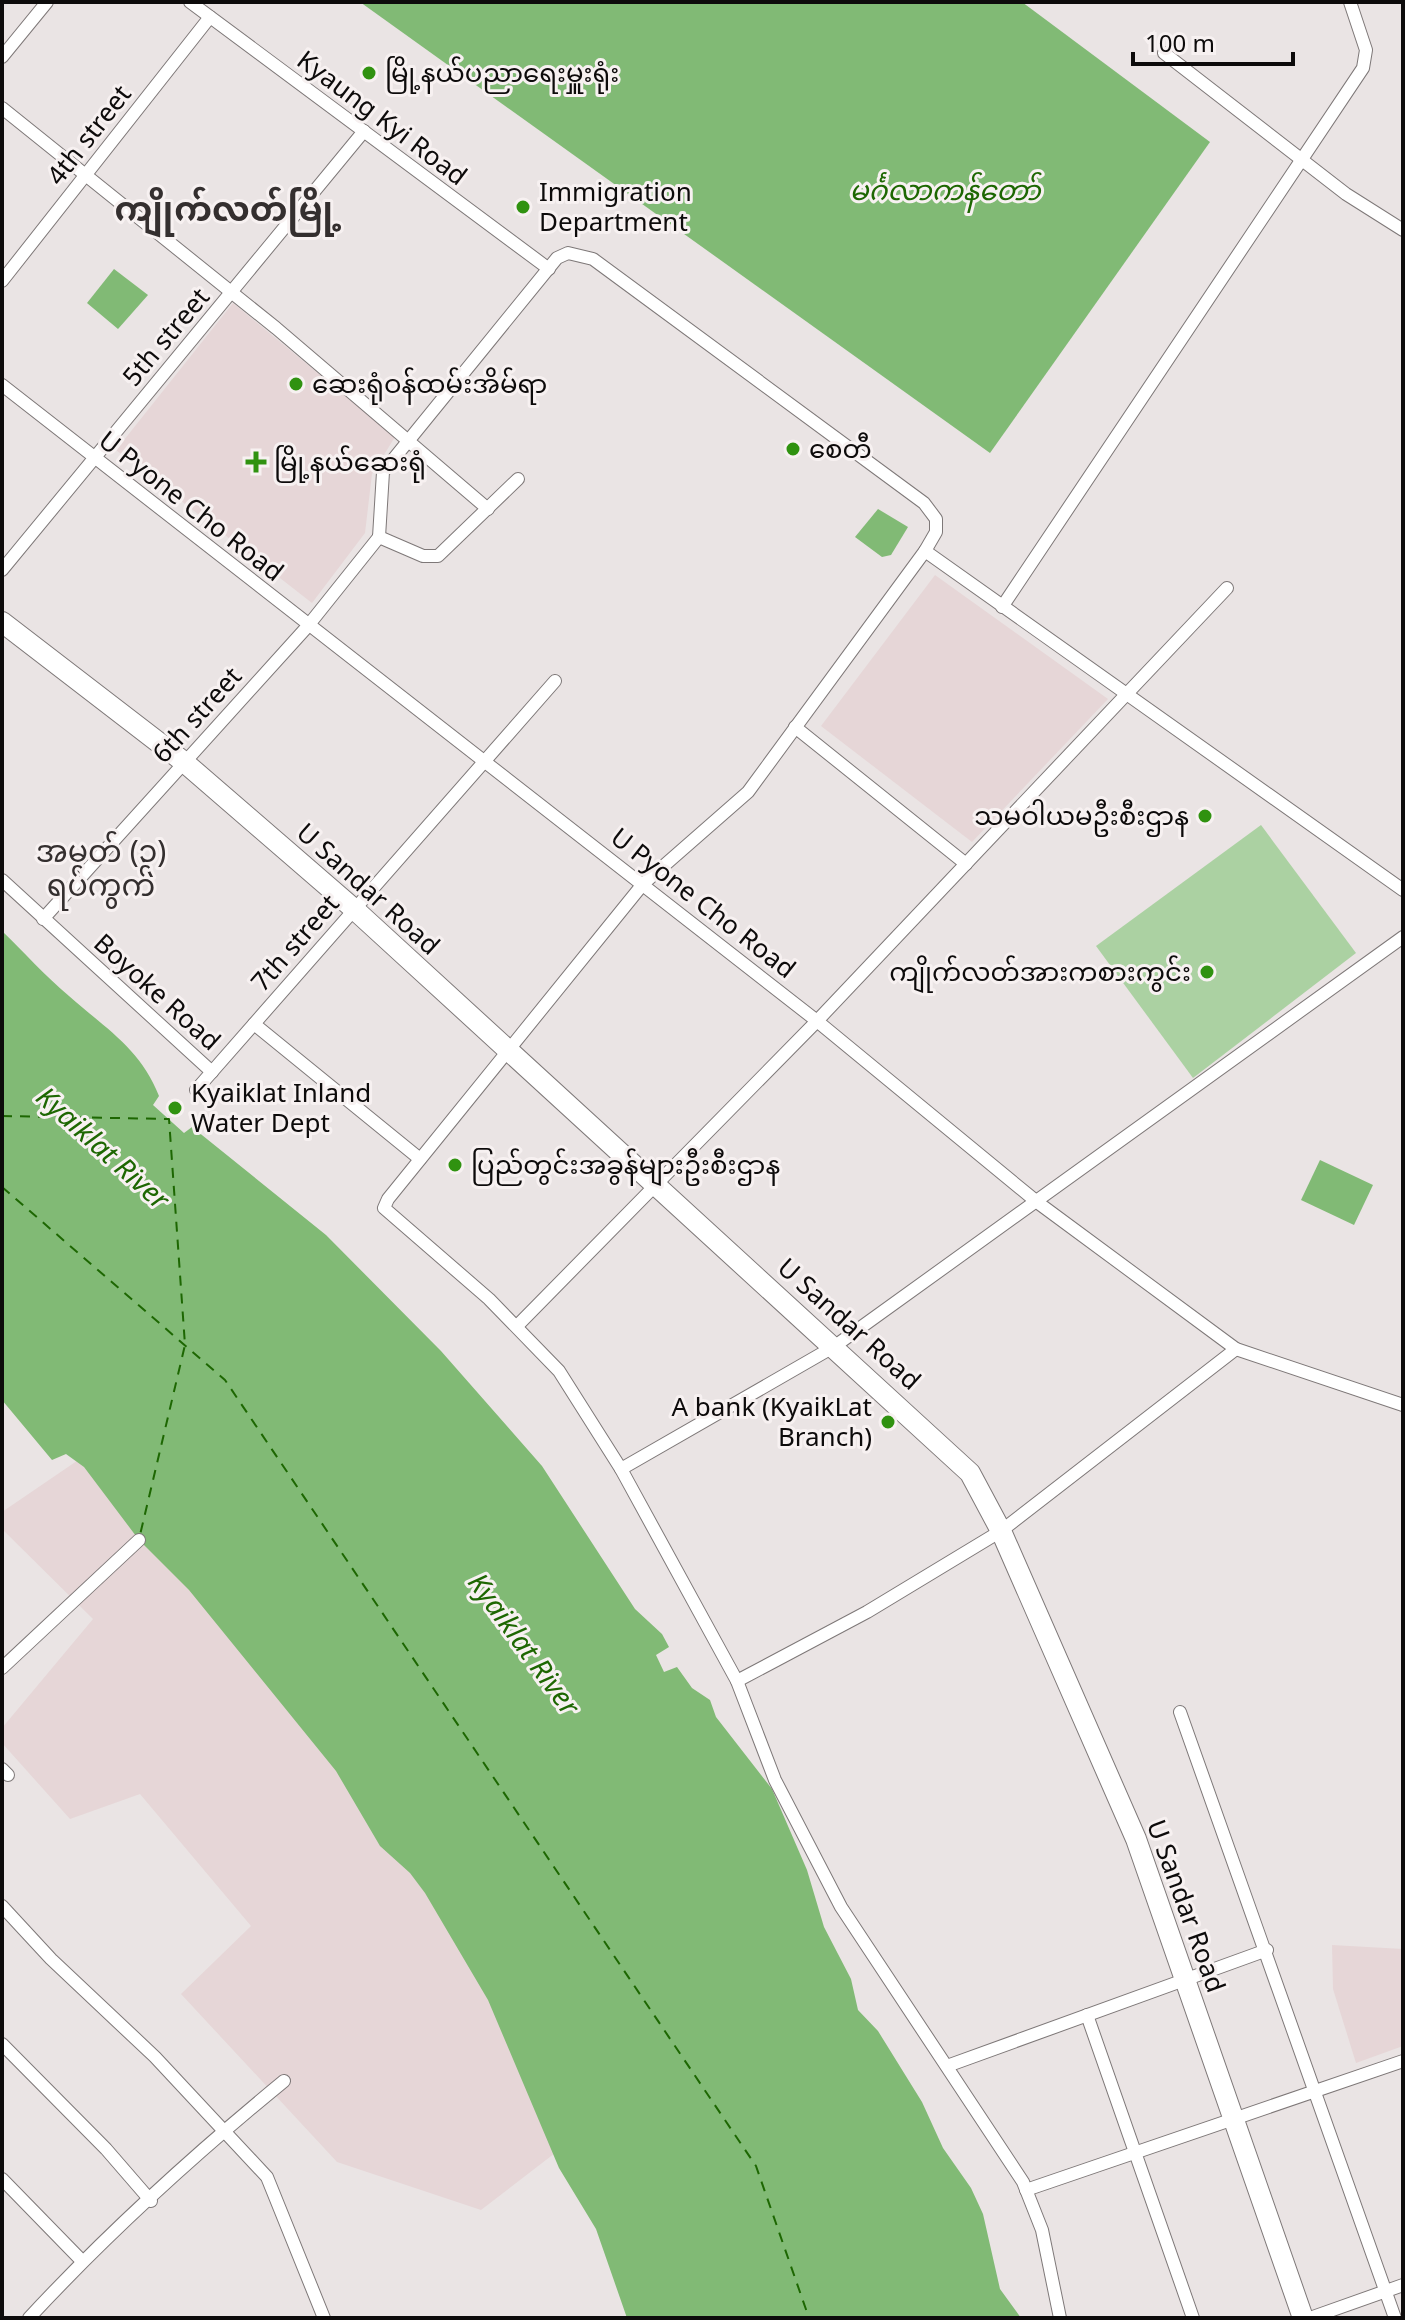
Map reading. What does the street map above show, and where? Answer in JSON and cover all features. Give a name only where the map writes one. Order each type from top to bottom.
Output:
[{"type":"main road","name":"U Sandar Road","points":[[2,622],[184,762],[354,909],[835,1346],[970,1473],[1001,1531],[1136,1839],[1303,2318]]},
{"type":"street","points":[[2,57],[47,2]]},
{"type":"street","name":"Kyaung Kyi Road","points":[[190,2],[549,269]]},
{"type":"street","points":[[1002,607],[1366,62],[1366,50],[1350,2]]},
{"type":"street","name":"4th street","points":[[2,281],[210,17]]},
{"type":"street","points":[[1164,53],[1302,160],[1403,230]]},
{"type":"street","points":[[2,108],[276,328],[488,509]]},
{"type":"street","name":"5th street","points":[[2,570],[364,131]]},
{"type":"street","points":[[518,479],[438,556],[423,556],[379,537],[381,477],[407,439],[549,269],[568,253],[583,253],[924,503],[933,512],[937,525],[925,551],[748,792],[643,884],[385,1202],[385,1212],[517,1326],[559,1371],[621,1469],[737,1681],[775,1780],[841,1907],[1026,2190],[1042,2230],[1060,2318]]},
{"type":"street","name":"U Pyone Cho Road","points":[[2,385],[307,627],[817,1021],[1037,1202],[1236,1349],[1403,1405]]},
{"type":"street","name":"6th street","points":[[43,919],[307,627],[379,537]]},
{"type":"street","points":[[925,551],[1403,890]]},
{"type":"street","points":[[517,1326],[817,1021],[1227,588]]},
{"type":"street","name":"7th street","points":[[196,1090],[555,681]]},
{"type":"street","points":[[795,727],[966,864]]},
{"type":"street","name":"Boyoke Road","points":[[2,880],[212,1072]]},
{"type":"street","points":[[621,1469],[835,1346],[1403,937]]},
{"type":"street","name":"Boyoke Road","points":[[254,1024],[420,1159]]},
{"type":"street","points":[[737,1681],[867,1612],[1001,1531],[1236,1349]]},
{"type":"street","points":[[2,1668],[139,1540]]},
{"type":"street","points":[[1180,1712],[1267,1950],[1395,2318]]},
{"type":"street","points":[[2,1906],[267,2177],[324,2318]]},
{"type":"street","points":[[947,2066],[1267,1950]]},
{"type":"street","points":[[1087,2015],[1193,2318]]},
{"type":"street","points":[[2,2044],[106,2149],[151,2201]]},
{"type":"street","points":[[1026,2190],[1400,2062],[1403,2077]]},
{"type":"street","points":[[29,2318],[82,2261],[151,2201],[224,2130],[284,2081]]},
{"type":"street","points":[[2,2179],[82,2261]]},
{"type":"street","points":[[1310,2318],[1403,2285]]},
{"type":"shaded area","name":"မြို့နယ်ဆေးရုံ","points":[[233,303],[395,437],[372,474],[365,533],[312,603],[116,450]]},
{"type":"shaded area","points":[[935,575],[1108,699],[972,842],[821,726]]},
{"type":"shaded area","points":[[1261,825],[1356,953],[1193,1078],[1096,946]]},
{"type":"shaded area","points":[[90,1452],[502,1943],[568,2143],[481,2210],[337,2162],[181,1994],[251,1926],[140,1794],[70,1819],[2,1743],[2,1728],[93,1619],[2,1529],[2,1512]]},
{"type":"shaded area","points":[[1332,1945],[1403,1949],[1403,2046],[1356,2063],[1333,1989]]},
{"type":"water","name":"မင်္ဂလာကန်တော်","points":[[360,2],[1022,2],[1210,142],[990,453]]},
{"type":"water","points":[[114,269],[148,295],[118,329],[87,303]]},
{"type":"water","points":[[878,509],[908,527],[891,555],[882,557],[855,537]]},
{"type":"water","name":"Kyaiklat River","points":[[2,931],[132,1052],[159,1096],[153,1105],[184,1133],[192,1127],[326,1235],[441,1351],[542,1466],[635,1609],[662,1634],[669,1647],[656,1655],[664,1672],[677,1667],[692,1688],[710,1700],[716,1717],[772,1789],[807,1870],[824,1927],[851,1979],[858,2010],[878,2031],[922,2102],[943,2148],[971,2188],[983,2214],[1000,2289],[1021,2318],[627,2318],[596,2229],[559,2168],[488,2000],[425,1893],[410,1873],[380,1846],[336,1771],[189,1590],[139,1540],[84,1467],[66,1454],[52,1460],[2,1400]]},
{"type":"water","points":[[1320,1160],[1373,1185],[1354,1225],[1301,1200]]},
{"type":"ferry route","points":[[2,1116],[169,1119],[185,1345],[140,1535]]},
{"type":"ferry route","points":[[2,1187],[225,1380],[756,2166],[809,2318]]},
{"type":"place","name":"မြို့နယ်ပညာရေးမှူးရုံး","points":[[369,73]]},
{"type":"place","name":"Immigration Department","points":[[523,207]]},
{"type":"place","name":"ဆေးရုံဝန်ထမ်းအိမ်ရာ","points":[[296,384]]},
{"type":"place","name":"စေတီ","points":[[793,449]]},
{"type":"place","name":"မြို့နယ်ဆေးရုံ","points":[[256,462]]},
{"type":"place","name":"သမဝါယမဦးစီးဌာန","points":[[1205,816]]},
{"type":"place","name":"ကျိုက်လတ်အားကစားကွင်း","points":[[1207,972]]},
{"type":"place","name":"Kyaiklat Inland Water Dept","points":[[175,1108]]},
{"type":"place","name":"ပြည်တွင်းအခွန်များဦးစီးဌာန","points":[[455,1165]]},
{"type":"place","name":"A bank (KyaikLat Branch)","points":[[888,1422]]},
{"type":"district","name":"ကျိုက်လတ်မြို့","points":[[228,209]]},
{"type":"district","name":"အမှတ် (၃) ရပ်ကွက်","points":[[101,869]]}]
